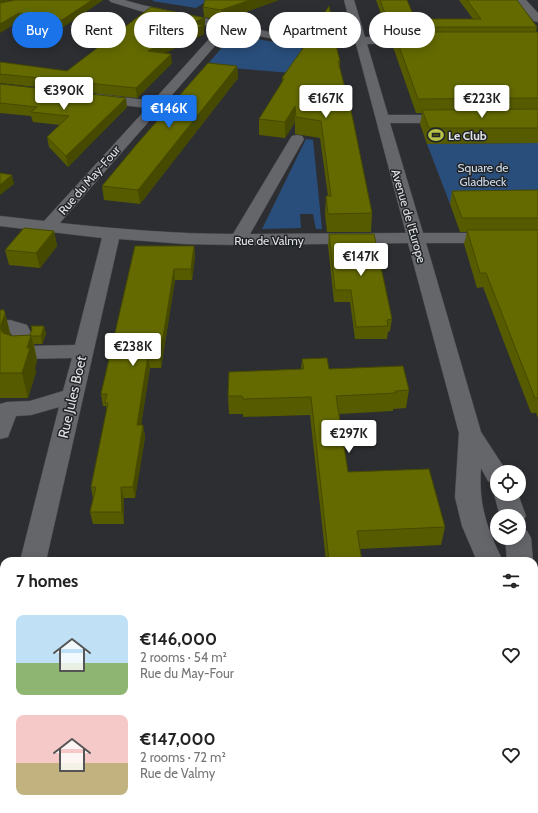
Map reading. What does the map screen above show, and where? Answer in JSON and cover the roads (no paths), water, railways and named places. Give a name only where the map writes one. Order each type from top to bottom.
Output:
[{"type":"street","points":[[114,0],[140,8],[206,23]]},
{"type":"street","name":"Avenue de l'Europe","points":[[349,0],[353,12]]},
{"type":"street","points":[[520,0],[538,19]]},
{"type":"street","points":[[361,41],[437,40]]},
{"type":"street","name":"Avenue de l'Europe","points":[[361,41],[470,433],[471,451],[467,490],[477,533],[488,557]]},
{"type":"street","name":"Rue du May-Four","points":[[49,225],[207,48]]},
{"type":"street","points":[[85,97],[155,105]]},
{"type":"street","points":[[382,119],[468,119]]},
{"type":"street","points":[[238,240],[297,139]]},
{"type":"street","name":"Rue de Valmy","points":[[0,221],[172,239],[538,238]]},
{"type":"street","name":"Rue Jules Boet","points":[[34,557],[112,233]]},
{"type":"street","points":[[0,327],[20,329],[23,337],[18,353],[83,351]]},
{"type":"street","points":[[0,431],[7,409],[31,408],[73,395]]},
{"type":"street","name":"Avenue de l'Europe","points":[[470,433],[491,465]]},
{"type":"street","points":[[519,545],[520,557]]},
{"type":"place","name":"Le Club","points":[[436,135]]},
{"type":"park label","name":"Square de Gladbeck","points":[[483,174]]}]
